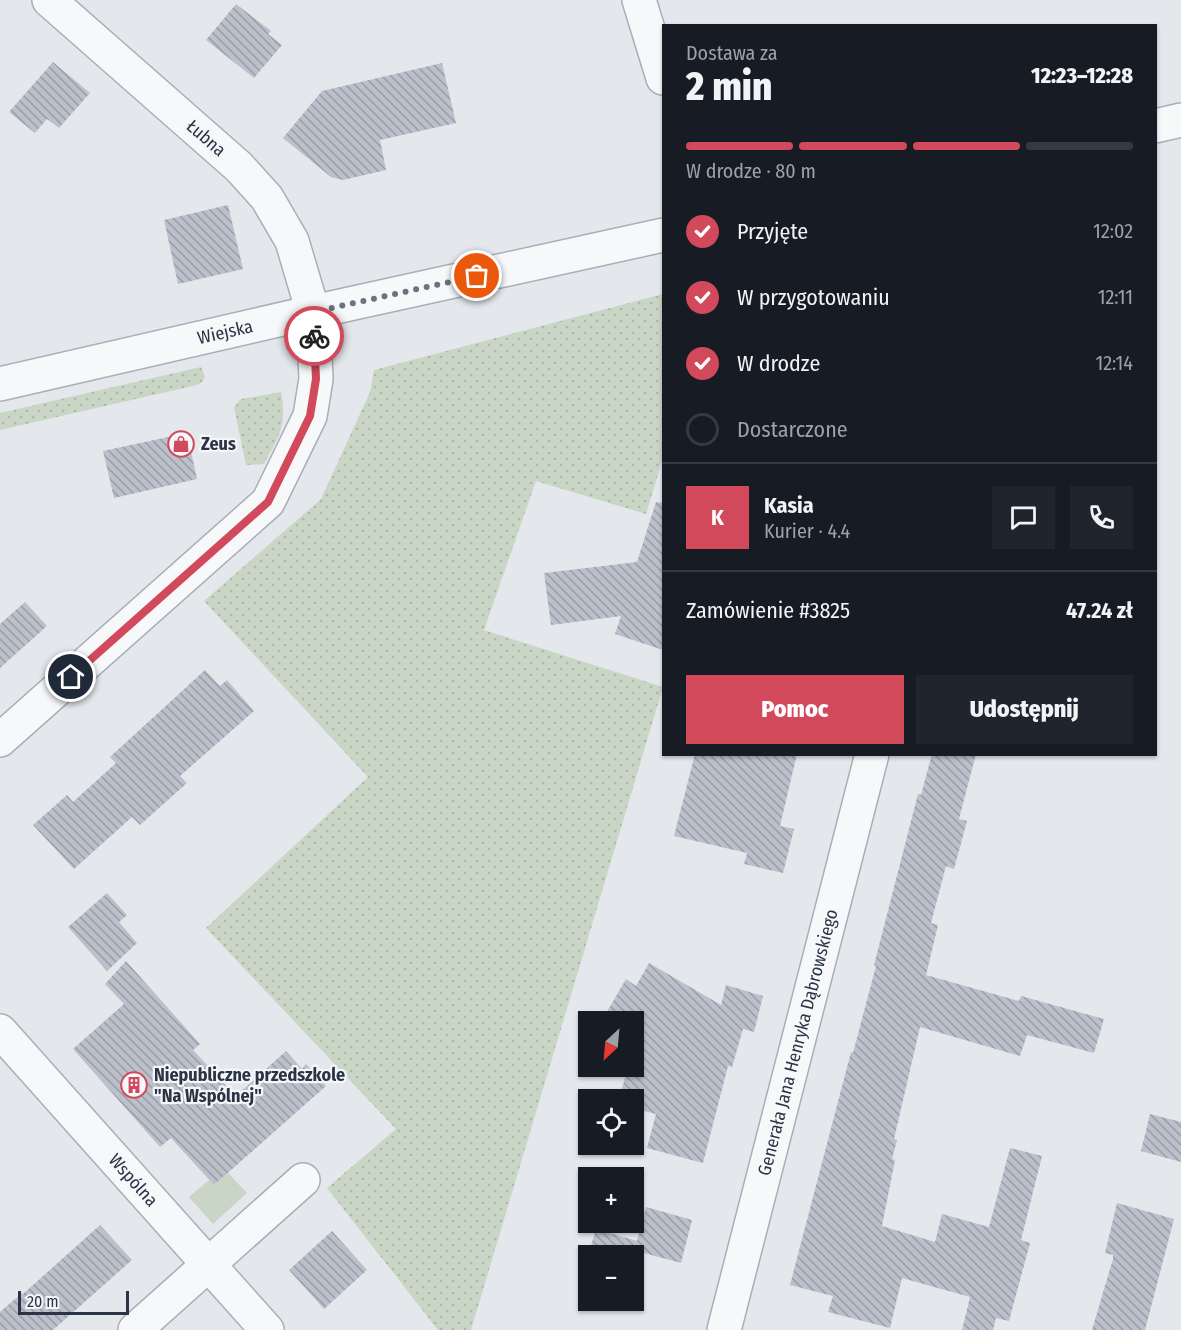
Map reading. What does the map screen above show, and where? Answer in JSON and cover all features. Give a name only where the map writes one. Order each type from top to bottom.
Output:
[{"type":"street","name":"Łubna","points":[[0,740],[268,502],[310,416],[316,379],[313,312],[292,241],[267,198],[239,167],[49,0]]},
{"type":"street","points":[[639,0],[662,75]]},
{"type":"street","points":[[1157,126],[1181,120]]},
{"type":"street","name":"Wiejska","points":[[0,384],[662,235]]},
{"type":"street","name":"Generała Jana Henryka Dąbrowskiego","points":[[724,1330],[871,756]]},
{"type":"street","name":"Wspólna","points":[[0,1031],[267,1330]]},
{"type":"street","points":[[135,1330],[303,1180]]},
{"type":"green space","points":[[662,294],[662,461],[646,514],[536,481],[484,630],[662,687],[662,690],[471,1330],[438,1330],[327,1188],[396,1129],[206,928],[368,777],[204,601],[321,499],[370,392],[374,370]]},
{"type":"green space","points":[[201,367],[205,377],[197,385],[0,430],[0,413]]},
{"type":"green space","points":[[281,392],[283,413],[281,430],[274,445],[264,464],[246,465],[234,407],[241,399]]},
{"type":"green space","points":[[228,1173],[247,1193],[213,1224],[189,1197],[209,1180],[214,1185]]},
{"type":"building","points":[[236,4],[271,31],[268,34],[282,45],[254,78],[206,40]]},
{"type":"building","points":[[53,62],[90,93],[59,128],[47,119],[35,133],[9,112]]},
{"type":"building","points":[[442,63],[456,123],[380,140],[386,170],[343,180],[331,177],[283,138],[322,91]]},
{"type":"building","points":[[228,205],[243,269],[178,284],[164,220]]},
{"type":"building","points":[[187,433],[197,479],[114,498],[103,451]]},
{"type":"building","points":[[656,502],[662,503],[662,650],[615,634],[621,616],[551,625],[544,573],[637,562]]},
{"type":"building","points":[[25,602],[47,626],[0,668],[0,624]]},
{"type":"building","points":[[205,670],[220,686],[227,680],[254,711],[180,776],[187,783],[140,825],[132,817],[74,869],[33,825],[67,795],[73,802],[116,763],[110,757]]},
{"type":"building","points":[[694,756],[797,756],[780,826],[794,829],[783,873],[744,864],[747,853],[674,836]]},
{"type":"building","points":[[931,756],[975,756],[959,819],[967,821],[954,869],[946,866],[931,923],[938,925],[926,975],[1019,1001],[1021,996],[1104,1019],[1094,1053],[1027,1035],[1020,1056],[920,1027],[894,1139],[897,1140],[892,1159],[895,1160],[882,1226],[935,1242],[942,1214],[989,1227],[1010,1148],[1042,1156],[1021,1240],[1030,1243],[1009,1321],[996,1318],[993,1330],[962,1330],[970,1297],[902,1278],[890,1328],[828,1312],[833,1296],[790,1285],[876,966],[874,965],[918,794],[921,795]]},
{"type":"building","points":[[107,893],[127,915],[119,922],[137,943],[107,971],[68,927]]},
{"type":"building","points":[[126,961],[200,1044],[193,1050],[236,1096],[286,1051],[302,1069],[306,1064],[326,1086],[214,1185],[171,1138],[160,1147],[73,1049],[124,1004],[105,984]]},
{"type":"building","points":[[649,963],[721,1005],[726,985],[763,996],[754,1032],[743,1029],[732,1067],[728,1066],[703,1163],[647,1148],[656,1114],[644,1111],[644,1089],[622,1089],[625,1077],[644,1077],[644,1011],[607,1011],[626,979],[636,986]]},
{"type":"building","points":[[1150,1114],[1181,1122],[1181,1162],[1141,1151]]},
{"type":"building","points":[[1117,1203],[1174,1219],[1145,1330],[1092,1330],[1113,1259],[1113,1255],[1105,1253]]},
{"type":"building","points":[[646,1207],[692,1220],[681,1263],[644,1253],[644,1245],[591,1245],[595,1233],[610,1233],[637,1241],[639,1233],[644,1233]]},
{"type":"building","points":[[100,1225],[132,1260],[53,1330],[0,1330],[0,1312]]},
{"type":"building","points":[[332,1231],[367,1270],[324,1309],[289,1270]]},
{"type":"way so far","points":[[314,336],[313,312],[477,276]]},
{"type":"place","name":"Zeus","points":[[181,444]]},
{"type":"place","name":"Niepubliczne przedszkole \"Na Wspólnej\"","points":[[134,1085]]},
{"type":"route","points":[[71,677],[268,502],[310,416],[316,379],[314,336]]}]
